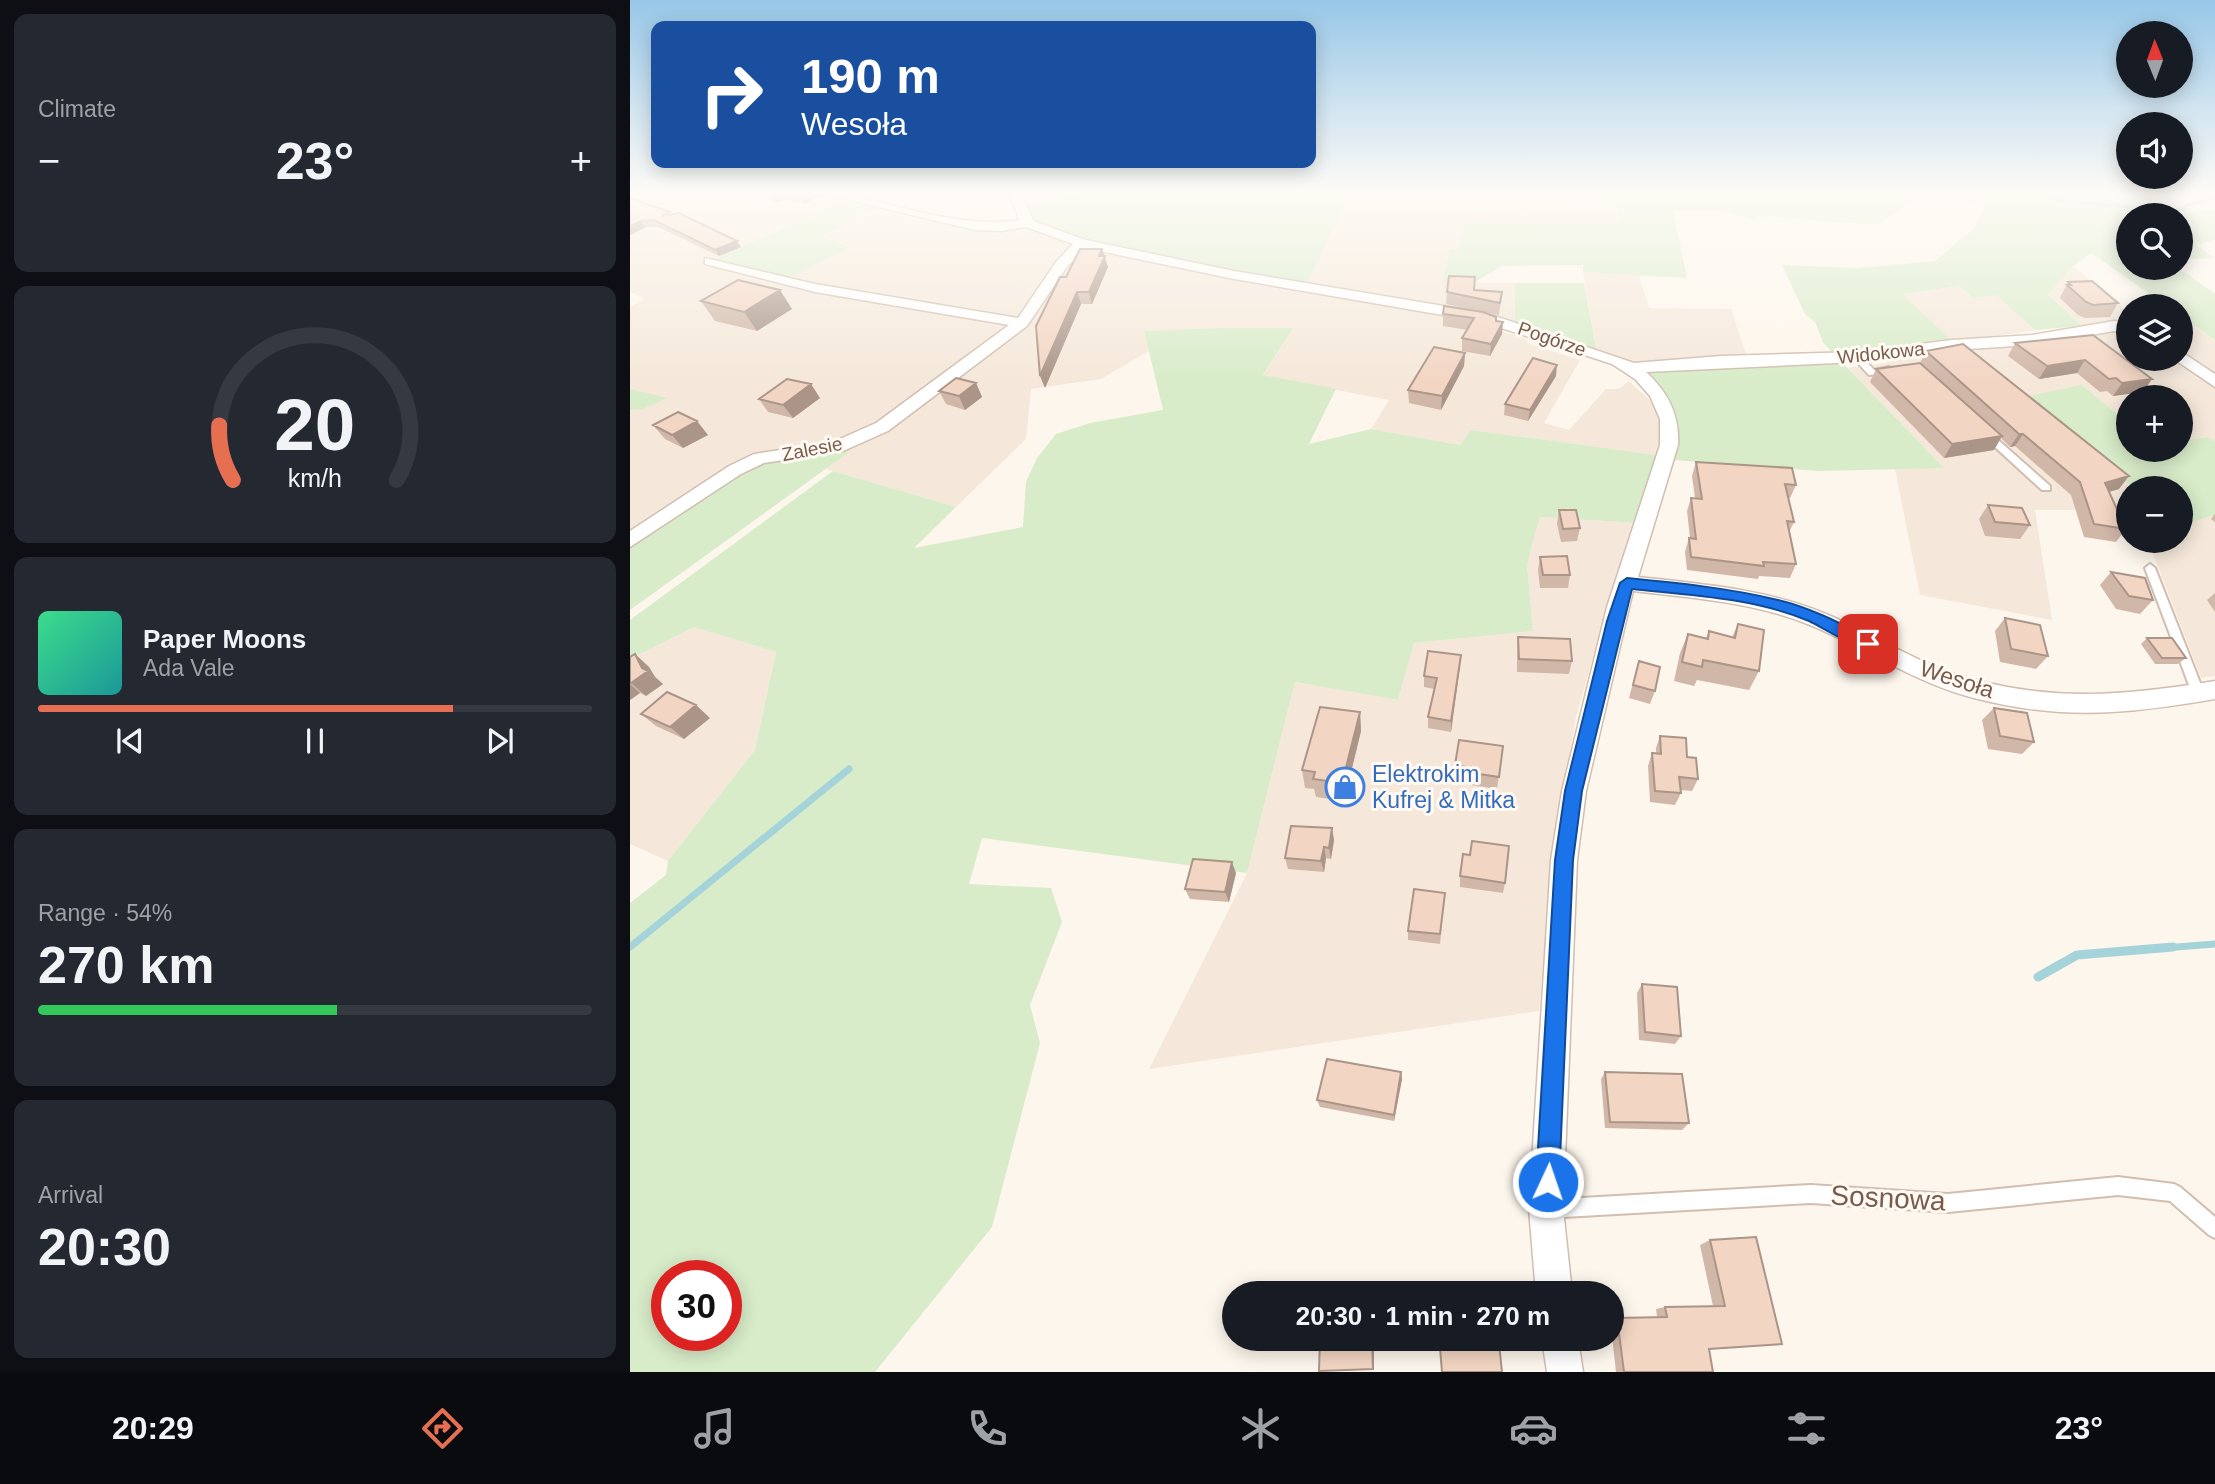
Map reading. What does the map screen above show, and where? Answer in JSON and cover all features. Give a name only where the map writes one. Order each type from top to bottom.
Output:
[{"type":"street","name":"Zalesie","points":[[630,540],[735,470],[760,458],[837,447],[882,427],[1022,323],[1071,255]]},
{"type":"street","name":"Pogórze","points":[[1140,255],[1271,282],[1334,290],[1486,318],[1633,368],[1661,397],[1672,430],[1660,482],[1627,583]]},
{"type":"street","points":[[709,261],[815,288],[1022,323]]},
{"type":"street","name":"Widokowa","points":[[1633,368],[1721,361],[1857,358],[1952,345],[2032,340],[2116,326]]},
{"type":"street","points":[[2193,366],[2215,382]]},
{"type":"street","points":[[1553,1281],[1546,1209],[1564,860],[1574,791],[1613,626],[1627,583]]},
{"type":"street","name":"Wesoła","points":[[1627,583],[1715,593],[1778,605],[1814,617],[1931,675],[1984,691],[2078,705],[2134,704],[2207,691]]},
{"type":"street","points":[[1562,1351],[1565,1372]]},
{"type":"lane","points":[[1857,358],[1872,373],[1899,369]]},
{"type":"lane","points":[[1979,428],[2046,488]]},
{"type":"lane","points":[[2150,568],[2207,691]]},
{"type":"lane","name":"Sosnowa","points":[[1546,1209],[1811,1194],[1948,1203],[2118,1186],[2174,1193],[2215,1229]]},
{"type":"shaded area","points":[[630,255],[724,255],[715,259],[756,255],[1175,255],[1523,337],[1530,344],[1580,360],[1544,423],[1569,430],[1606,389],[1619,389],[1629,381],[1660,410],[1663,428],[1657,455],[1471,430],[1460,445],[1371,429],[1389,400],[1263,376],[1293,328],[1144,331],[1149,351],[1101,379],[1031,389],[1026,439],[956,507],[826,469],[845,455],[630,531],[630,307],[645,298],[630,292]]},
{"type":"shaded area","points":[[1321,255],[1456,255],[1443,282],[1515,283],[1515,324],[1393,296],[1307,283]]},
{"type":"shaded area","points":[[2073,266],[2116,302],[2116,324],[2082,326],[2048,295]]},
{"type":"shaded area","points":[[1583,272],[1639,275],[1649,308],[1731,309],[1747,357],[1638,366],[1597,352]]},
{"type":"shaded area","points":[[1961,286],[1973,298],[1997,294],[2035,330],[1953,342],[1901,294]]},
{"type":"shaded area","points":[[2193,326],[2215,340],[2215,377],[2193,361]]},
{"type":"shaded area","points":[[2116,333],[2116,371],[2193,370],[2215,386],[2215,441],[2208,437],[2193,439],[2193,385],[2116,385],[2116,413],[2082,385],[2094,458],[2117,476],[2116,510],[2035,510],[2052,620],[1920,595],[1895,469],[1943,467],[1848,368],[1886,363],[1881,359],[1956,347]]},
{"type":"shaded area","points":[[2215,515],[2215,676],[2201,678],[2153,553],[2193,553],[2193,521]]},
{"type":"shaded area","points":[[1540,517],[1637,523],[1608,605],[1576,717],[1555,838],[1539,1011],[1149,1069],[1247,873],[1295,682],[1398,700],[1414,643],[1533,631],[1527,564]]},
{"type":"shaded area","points":[[694,627],[776,652],[755,750],[668,861],[630,844],[630,659]]},
{"type":"green space","points":[[723,255],[834,255],[790,277],[714,259]]},
{"type":"green space","points":[[1151,255],[1321,255],[1307,283],[1286,282]]},
{"type":"green space","points":[[1449,255],[1682,255],[1687,278],[1583,272],[1583,265],[1502,266],[1475,282],[1443,282]]},
{"type":"green space","points":[[1942,255],[2088,255],[2073,266],[2048,295],[2082,326],[2035,330],[1997,295],[1973,298],[1960,286],[1902,294],[1953,342],[1835,356],[1823,342],[1815,322],[1805,314],[1782,265],[1857,268],[1935,261]]},
{"type":"green space","points":[[2094,255],[2116,255],[2116,270]]},
{"type":"green space","points":[[2193,255],[2210,255],[2214,258],[2193,259]]},
{"type":"green space","points":[[2193,278],[2215,294],[2215,340],[2193,324],[2193,294],[2150,294],[2130,280]]},
{"type":"green space","points":[[1515,283],[1584,283],[1597,352],[1515,324]]},
{"type":"green space","points":[[1293,328],[1263,375],[1336,389],[1309,444],[1371,429],[1460,445],[1471,430],[1657,455],[1637,523],[1540,517],[1527,564],[1533,631],[1414,643],[1398,700],[1295,682],[1247,873],[982,838],[969,884],[1051,888],[1062,922],[1030,1005],[1040,1043],[992,1227],[875,1372],[630,1372],[630,903],[666,875],[668,861],[755,750],[776,652],[694,627],[630,659],[630,620],[833,471],[956,507],[914,548],[1023,527],[1026,482],[1037,458],[1056,434],[1090,423],[1163,410],[1144,331]]},
{"type":"green space","points":[[1840,360],[1944,468],[1818,471],[1674,460],[1678,431],[1675,412],[1664,394],[1644,373],[1672,368]]},
{"type":"green space","points":[[2082,385],[2116,413],[2116,462],[2193,462],[2193,439],[2208,437],[2215,441],[2215,515],[2193,522],[2193,476],[2118,476],[2019,398]]},
{"type":"green space","points":[[630,389],[667,398],[641,410],[630,409]]},
{"type":"green space","points":[[854,445],[845,455],[630,610],[630,543],[760,460]]},
{"type":"building","points":[[1077,255],[1105,256],[1089,292],[1077,292],[1040,376],[1036,326],[1060,277],[1066,277]]},
{"type":"building","points":[[1449,276],[1475,277],[1474,290],[1502,292],[1500,303],[1447,292]]},
{"type":"building","points":[[738,280],[780,290],[744,312],[701,301]]},
{"type":"building","points":[[2092,281],[2116,303],[2093,305],[2086,302],[2067,285],[2071,285],[2068,282]]},
{"type":"building","points":[[1444,306],[1483,312],[1496,317],[1496,321],[1503,322],[1491,344],[1462,338],[1474,318],[1443,314]]},
{"type":"building","points":[[2093,335],[2116,352],[2116,371],[2141,371],[2152,379],[2122,383],[2116,378],[2109,379],[2085,360],[2047,366],[2015,343]]},
{"type":"building","points":[[1963,344],[2129,476],[2116,476],[2116,480],[2105,483],[2116,507],[2116,527],[2094,524],[2080,482],[2023,434],[2019,434],[1926,351]]},
{"type":"building","points":[[1434,347],[1465,353],[1442,396],[1408,390]]},
{"type":"building","points":[[1533,358],[1557,365],[1530,410],[1505,404]]},
{"type":"building","points":[[1920,363],[2002,436],[1952,444],[1876,369]]},
{"type":"building","points":[[956,378],[976,383],[959,396],[939,391]]},
{"type":"building","points":[[787,379],[811,384],[783,405],[759,399]]},
{"type":"building","points":[[678,412],[697,421],[672,435],[653,425]]},
{"type":"building","points":[[1696,462],[1792,468],[1796,485],[1785,484],[1794,522],[1787,521],[1796,564],[1763,562],[1764,566],[1691,557],[1689,538],[1696,539],[1691,498],[1702,499]]},
{"type":"building","points":[[1988,505],[2022,508],[2030,525],[1995,522]]},
{"type":"building","points":[[1559,510],[1576,510],[1580,528],[1563,529]]},
{"type":"building","points":[[1567,556],[1570,575],[1543,575],[1540,557]]},
{"type":"building","points":[[2111,572],[2145,578],[2153,600],[2129,596]]},
{"type":"building","points":[[2005,618],[2040,625],[2048,656],[2011,649]]},
{"type":"building","points":[[1738,624],[1764,630],[1759,671],[1703,660],[1702,667],[1682,662],[1688,634],[1708,639],[1709,631],[1735,638]]},
{"type":"building","points":[[1518,637],[1570,639],[1572,661],[1519,659]]},
{"type":"building","points":[[2147,638],[2172,638],[2186,658],[2162,658]]},
{"type":"building","points":[[1428,651],[1461,655],[1451,721],[1428,717],[1437,678],[1424,676]]},
{"type":"building","points":[[635,654],[642,668],[648,671],[630,683],[630,657]]},
{"type":"building","points":[[1639,661],[1660,667],[1655,691],[1633,685]]},
{"type":"building","points":[[667,692],[696,705],[670,727],[641,714]]},
{"type":"building","points":[[1320,707],[1360,712],[1342,783],[1313,779],[1315,772],[1302,770]]},
{"type":"building","points":[[1994,708],[2027,713],[2034,742],[2000,736]]},
{"type":"building","points":[[1660,736],[1686,738],[1687,757],[1696,758],[1698,779],[1679,777],[1681,793],[1655,791],[1652,753],[1661,754]]},
{"type":"building","points":[[1459,740],[1503,746],[1499,777],[1472,773],[1472,768],[1455,765]]},
{"type":"building","points":[[1291,826],[1332,828],[1329,848],[1324,847],[1321,861],[1285,858]]},
{"type":"building","points":[[1472,841],[1509,846],[1505,883],[1460,876],[1463,854],[1470,855]]},
{"type":"building","points":[[1193,859],[1232,862],[1225,892],[1185,889]]},
{"type":"building","points":[[1414,889],[1445,893],[1440,934],[1408,931]]},
{"type":"building","points":[[1642,984],[1677,987],[1681,1036],[1645,1032]]},
{"type":"building","points":[[1327,1059],[1401,1072],[1394,1115],[1317,1100]]},
{"type":"building","points":[[1605,1072],[1682,1074],[1689,1123],[1610,1122]]},
{"type":"building","points":[[1756,1237],[1782,1344],[1709,1349],[1713,1372],[1624,1372],[1621,1351],[1624,1351],[1624,1318],[1667,1317],[1665,1307],[1725,1306],[1710,1240]]},
{"type":"building","points":[[1320,1351],[1372,1351],[1373,1369],[1319,1371]]},
{"type":"building","points":[[1440,1351],[1500,1351],[1502,1372],[1442,1372]]},
{"type":"waterway","points":[[630,947],[849,769]]},
{"type":"waterway","points":[[2151,949],[2215,944]]},
{"type":"waterway","points":[[2038,977],[2077,955],[2173,947]]},
{"type":"place","name":"Elektrokim Kufrej & Mitka","points":[[1345,787]]},
{"type":"route","points":[[1548,1182],[1564,860],[1574,791],[1618,607],[1627,583],[1715,593],[1778,605],[1814,617],[1868,644]]}]
